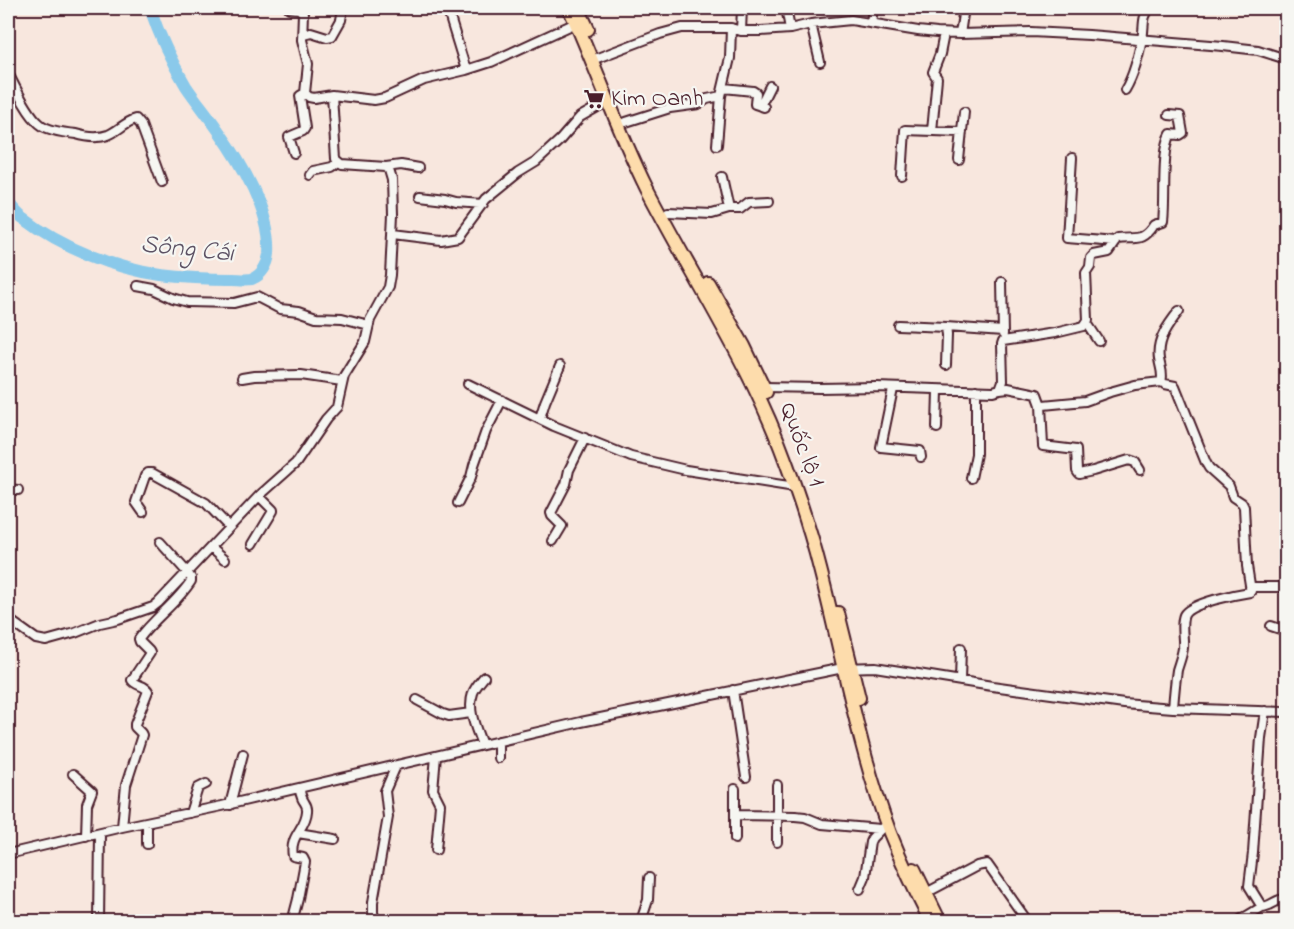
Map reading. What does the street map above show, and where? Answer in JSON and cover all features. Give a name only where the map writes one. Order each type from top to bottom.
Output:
[{"type":"highway","name":"Quốc lộ 1","points":[[569,8],[596,59],[668,213],[744,346],[780,422],[811,509],[831,585],[847,668],[883,826],[931,921]]},
{"type":"highway","name":"Quốc lộ 1","points":[[578,8],[608,101],[649,193],[750,377],[768,416],[795,487],[889,806],[940,921]]},
{"type":"street","points":[[289,8],[303,9],[303,45],[308,64],[305,93]]},
{"type":"street","points":[[303,34],[311,32],[330,38],[341,20],[343,8]]},
{"type":"street","points":[[447,8],[466,70]]},
{"type":"street","points":[[741,32],[742,8]]},
{"type":"street","points":[[786,8],[790,29]]},
{"type":"street","points":[[871,23],[873,8]]},
{"type":"street","points":[[960,34],[964,8]]},
{"type":"street","points":[[1125,90],[1131,78],[1142,39],[1144,16],[1150,8]]},
{"type":"street","points":[[596,59],[660,34],[682,28],[731,28],[741,32],[790,29],[811,24],[851,20],[944,34],[1021,32],[1142,39],[1251,49],[1287,59]]},
{"type":"street","points":[[305,93],[314,98],[332,95],[381,99],[424,80],[492,62],[576,22]]},
{"type":"street","points":[[811,24],[820,62]]},
{"type":"street","points":[[717,145],[723,92],[730,58],[731,28]]},
{"type":"street","points":[[932,131],[937,78],[933,72],[944,34]]},
{"type":"street","points":[[8,73],[28,110],[40,125],[47,128],[92,138],[108,135],[136,119],[141,125],[162,182]]},
{"type":"street","points":[[626,122],[670,108],[699,104],[723,92],[753,90],[756,93],[755,104],[762,107],[770,86]]},
{"type":"street","points":[[294,153],[289,137],[305,128],[300,98],[301,94],[305,93]]},
{"type":"street","points":[[332,95],[335,156],[338,162],[418,168]]},
{"type":"street","points":[[393,234],[441,240],[458,237],[486,199],[518,173],[536,162],[580,117],[608,101]]},
{"type":"street","points":[[959,160],[964,112]]},
{"type":"street","points":[[1099,341],[1087,322],[1086,273],[1090,267],[1091,258],[1097,254],[1107,254],[1120,238],[1145,236],[1154,225],[1163,222],[1168,141],[1171,134],[1180,135],[1183,132],[1180,116],[1169,115]]},
{"type":"street","points":[[902,176],[905,130],[962,132]]},
{"type":"street","points":[[1072,158],[1067,238],[1116,242]]},
{"type":"street","points":[[310,175],[314,171],[332,167],[338,162]]},
{"type":"street","points":[[8,619],[36,639],[46,641],[153,607],[189,575],[229,527],[259,496],[296,463],[326,419],[335,411],[342,381],[365,342],[369,325],[389,282],[393,234],[392,186],[386,167]]},
{"type":"street","points":[[722,177],[729,209]]},
{"type":"street","points":[[420,196],[483,204]]},
{"type":"street","points":[[668,213],[712,214],[729,209],[740,210],[749,202],[769,201]]},
{"type":"street","points":[[1000,389],[1003,381],[1002,282]]},
{"type":"street","points":[[138,286],[154,289],[187,302],[234,303],[257,297],[280,309],[342,318],[369,325]]},
{"type":"street","points":[[1161,382],[1160,341],[1179,311]]},
{"type":"street","points":[[1003,341],[1077,328],[1084,326],[1087,322]]},
{"type":"street","points":[[898,325],[1003,331]]},
{"type":"street","points":[[945,327],[946,366]]},
{"type":"street","points":[[540,418],[560,366]]},
{"type":"street","points":[[242,378],[300,375],[342,381]]},
{"type":"street","points":[[1041,405],[1085,401],[1110,392],[1161,382],[1174,386],[1206,463],[1231,488],[1233,497],[1242,503],[1250,592],[1210,602],[1189,610],[1184,615],[1183,648],[1177,670],[1173,708]]},
{"type":"street","points":[[468,384],[554,426],[631,457],[716,476],[795,487]]},
{"type":"street","points":[[764,387],[876,387],[938,390],[1008,388],[1037,394],[1041,405],[1043,446],[1076,450],[1079,474],[1130,460],[1135,462],[1140,470]]},
{"type":"street","points":[[893,389],[881,447],[920,451],[921,457]]},
{"type":"street","points":[[937,428],[938,390]]},
{"type":"street","points":[[971,478],[976,454],[976,390]]},
{"type":"street","points":[[458,503],[471,477],[486,431],[502,400]]},
{"type":"street","points":[[553,541],[562,526],[551,513],[585,438]]},
{"type":"street","points":[[143,512],[136,502],[145,476],[152,472],[206,503],[229,527]]},
{"type":"street","points":[[8,489],[18,490]]},
{"type":"street","points":[[253,544],[273,511],[259,496]]},
{"type":"street","points":[[122,827],[126,785],[142,735],[135,724],[148,691],[132,680],[150,653],[139,639],[190,584],[189,575],[160,542]]},
{"type":"street","points":[[213,549],[225,559]]},
{"type":"street","points":[[1250,587],[1287,587]]},
{"type":"street","points":[[1271,626],[1287,631]]},
{"type":"street","points":[[960,681],[961,648]]},
{"type":"street","points":[[8,854],[586,721],[847,668],[875,668],[1124,704],[1287,712]]},
{"type":"street","points":[[482,745],[471,713],[473,692],[484,677]]},
{"type":"street","points":[[733,690],[746,777]]},
{"type":"street","points":[[417,700],[449,716],[471,713]]},
{"type":"street","points":[[1262,907],[1249,884],[1265,711]]},
{"type":"street","points":[[498,741],[498,758]]},
{"type":"street","points":[[230,804],[243,754]]},
{"type":"street","points":[[436,756],[434,790],[440,804],[436,850]]},
{"type":"street","points":[[375,921],[373,902],[388,817],[385,791],[396,766]]},
{"type":"street","points":[[73,774],[92,791],[87,804],[86,836]]},
{"type":"street","points":[[190,813],[198,788],[206,784]]},
{"type":"street","points":[[777,785],[777,842]]},
{"type":"street","points":[[292,921],[305,862],[303,858],[292,854],[294,838],[308,809],[300,788]]},
{"type":"street","points":[[735,789],[735,839]]},
{"type":"street","points":[[735,815],[801,816],[822,824],[883,826]]},
{"type":"street","points":[[147,822],[147,844]]},
{"type":"street","points":[[860,889],[865,877],[870,842],[883,826]]},
{"type":"street","points":[[99,921],[100,833]]},
{"type":"street","points":[[298,833],[335,838]]},
{"type":"street","points":[[926,893],[977,866],[987,864],[1028,921]]},
{"type":"street","points":[[643,921],[643,912],[648,900],[649,878]]},
{"type":"street","points":[[1237,921],[1281,899],[1287,900]]},
{"type":"waterway","name":"Sông Cái","points":[[8,202],[21,216],[54,239],[107,262],[143,272],[197,278],[252,279],[264,269],[269,254],[269,239],[266,222],[253,189],[227,143],[181,77],[157,28],[150,8]]},
{"type":"place","name":"Kim Oanh","points":[[594,99]]}]
